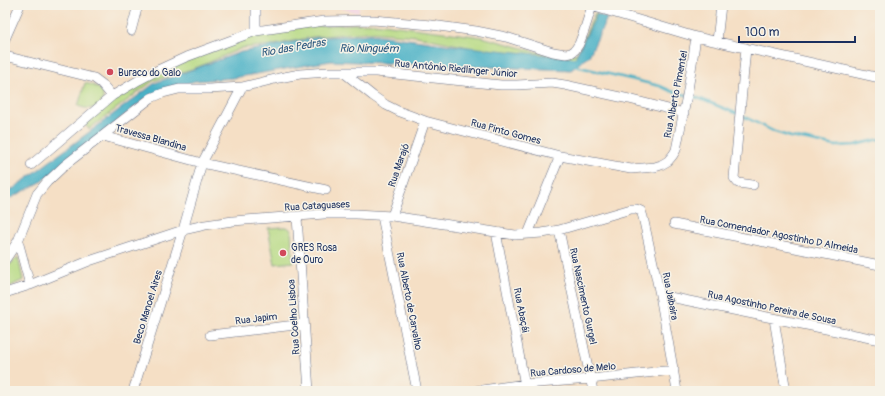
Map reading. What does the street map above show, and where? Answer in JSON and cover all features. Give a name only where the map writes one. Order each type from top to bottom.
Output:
[{"type":"street","points":[[5,39],[20,5]]},
{"type":"street","points":[[131,31],[138,5]]},
{"type":"street","points":[[256,5],[256,31]]},
{"type":"street","points":[[717,41],[721,5]]},
{"type":"street","points":[[31,165],[112,96],[160,69],[186,57],[256,31],[324,20],[373,20],[431,25],[498,35],[553,52],[566,54],[575,50],[579,44],[592,6],[696,37],[880,78]]},
{"type":"street","name":"Rua Alberto Pimentel","points":[[673,155],[676,150],[688,90],[696,37]]},
{"type":"street","points":[[746,48],[734,178],[738,183],[753,185]]},
{"type":"street","points":[[5,56],[94,78],[102,84],[112,96]]},
{"type":"street","name":"Rua Antônio Riedlinger Júnior","points":[[103,136],[151,98],[163,93],[180,89],[242,87],[279,78],[316,72],[376,72],[517,85],[552,83],[684,109]]},
{"type":"street","name":"Rua Pinto Gomes","points":[[343,72],[373,96],[398,111],[425,121],[560,156],[631,169],[655,167],[668,161],[673,155]]},
{"type":"street","name":"Beco Manoel Aires","points":[[133,391],[183,230],[202,163],[242,87]]},
{"type":"street","name":"Rua Marajó","points":[[387,216],[425,121]]},
{"type":"street","name":"Travessa Blandina","points":[[5,260],[18,241],[36,194],[64,165],[103,136],[202,163],[326,190]]},
{"type":"street","points":[[528,234],[560,156]]},
{"type":"street","name":"Rua Cataguases","points":[[5,293],[30,285],[89,261],[183,230],[234,221],[336,214],[387,216],[515,235],[558,230],[636,209]]},
{"type":"street","name":"Rua Jaibaira","points":[[636,209],[641,211],[643,217],[660,295],[678,391]]},
{"type":"street","name":"Rua Alberto de Carvalho","points":[[387,216],[417,391]]},
{"type":"street","name":"Rua Coelho Lisboa","points":[[297,217],[309,391]]},
{"type":"street","name":"Rua Comendador Agostinho D Almeida","points":[[674,224],[880,265]]},
{"type":"street","name":"Rua Nascimento Gurgel","points":[[558,230],[593,391]]},
{"type":"street","name":"Rua Abaçái","points":[[496,232],[526,388]]},
{"type":"street","points":[[18,241],[30,285]]},
{"type":"street","name":"Rua Agostinho Pereira de Sousa","points":[[660,295],[880,340]]},
{"type":"street","points":[[774,319],[786,391]]},
{"type":"street","name":"Rua Japim","points":[[210,335],[304,324]]},
{"type":"street","name":"Rua Cardoso de Melo","points":[[475,391],[526,388],[590,379],[674,370]]},
{"type":"shaded area","points":[[330,5],[360,5],[358,13]]},
{"type":"green space","points":[[595,13],[601,16],[597,32],[571,64],[513,60],[464,46],[416,36],[368,32],[312,37],[274,45],[242,48],[198,67],[153,81],[89,129],[81,121],[149,76],[257,33],[312,26],[374,23],[482,37],[537,52],[566,56],[577,53]]},
{"type":"green space","points":[[85,83],[101,90],[103,99],[97,107],[84,108],[78,106]]},
{"type":"green space","name":"GRES Rosa de Ouro","points":[[287,227],[291,230],[293,262],[275,264],[268,228]]},
{"type":"green space","points":[[18,257],[23,280],[5,289],[5,269]]},
{"type":"water","name":"Rio Ninguém","points":[[597,14],[607,18],[589,56],[571,70],[331,61],[233,78],[195,81],[150,95],[41,182],[5,201],[5,192],[10,191],[155,83],[241,52],[315,38],[370,34],[458,46],[575,58]]},
{"type":"waterway","points":[[575,66],[660,86],[671,91],[698,98],[738,114]]},
{"type":"waterway","points":[[743,116],[775,132],[791,137],[836,146],[855,145],[880,139]]},
{"type":"place","name":"Buraco do Galo","points":[[110,72]]},
{"type":"place","name":"GRES Rosa de Ouro","points":[[283,253]]},
{"type":"water label","name":"Rio das Pedras","points":[[293,47]]}]
